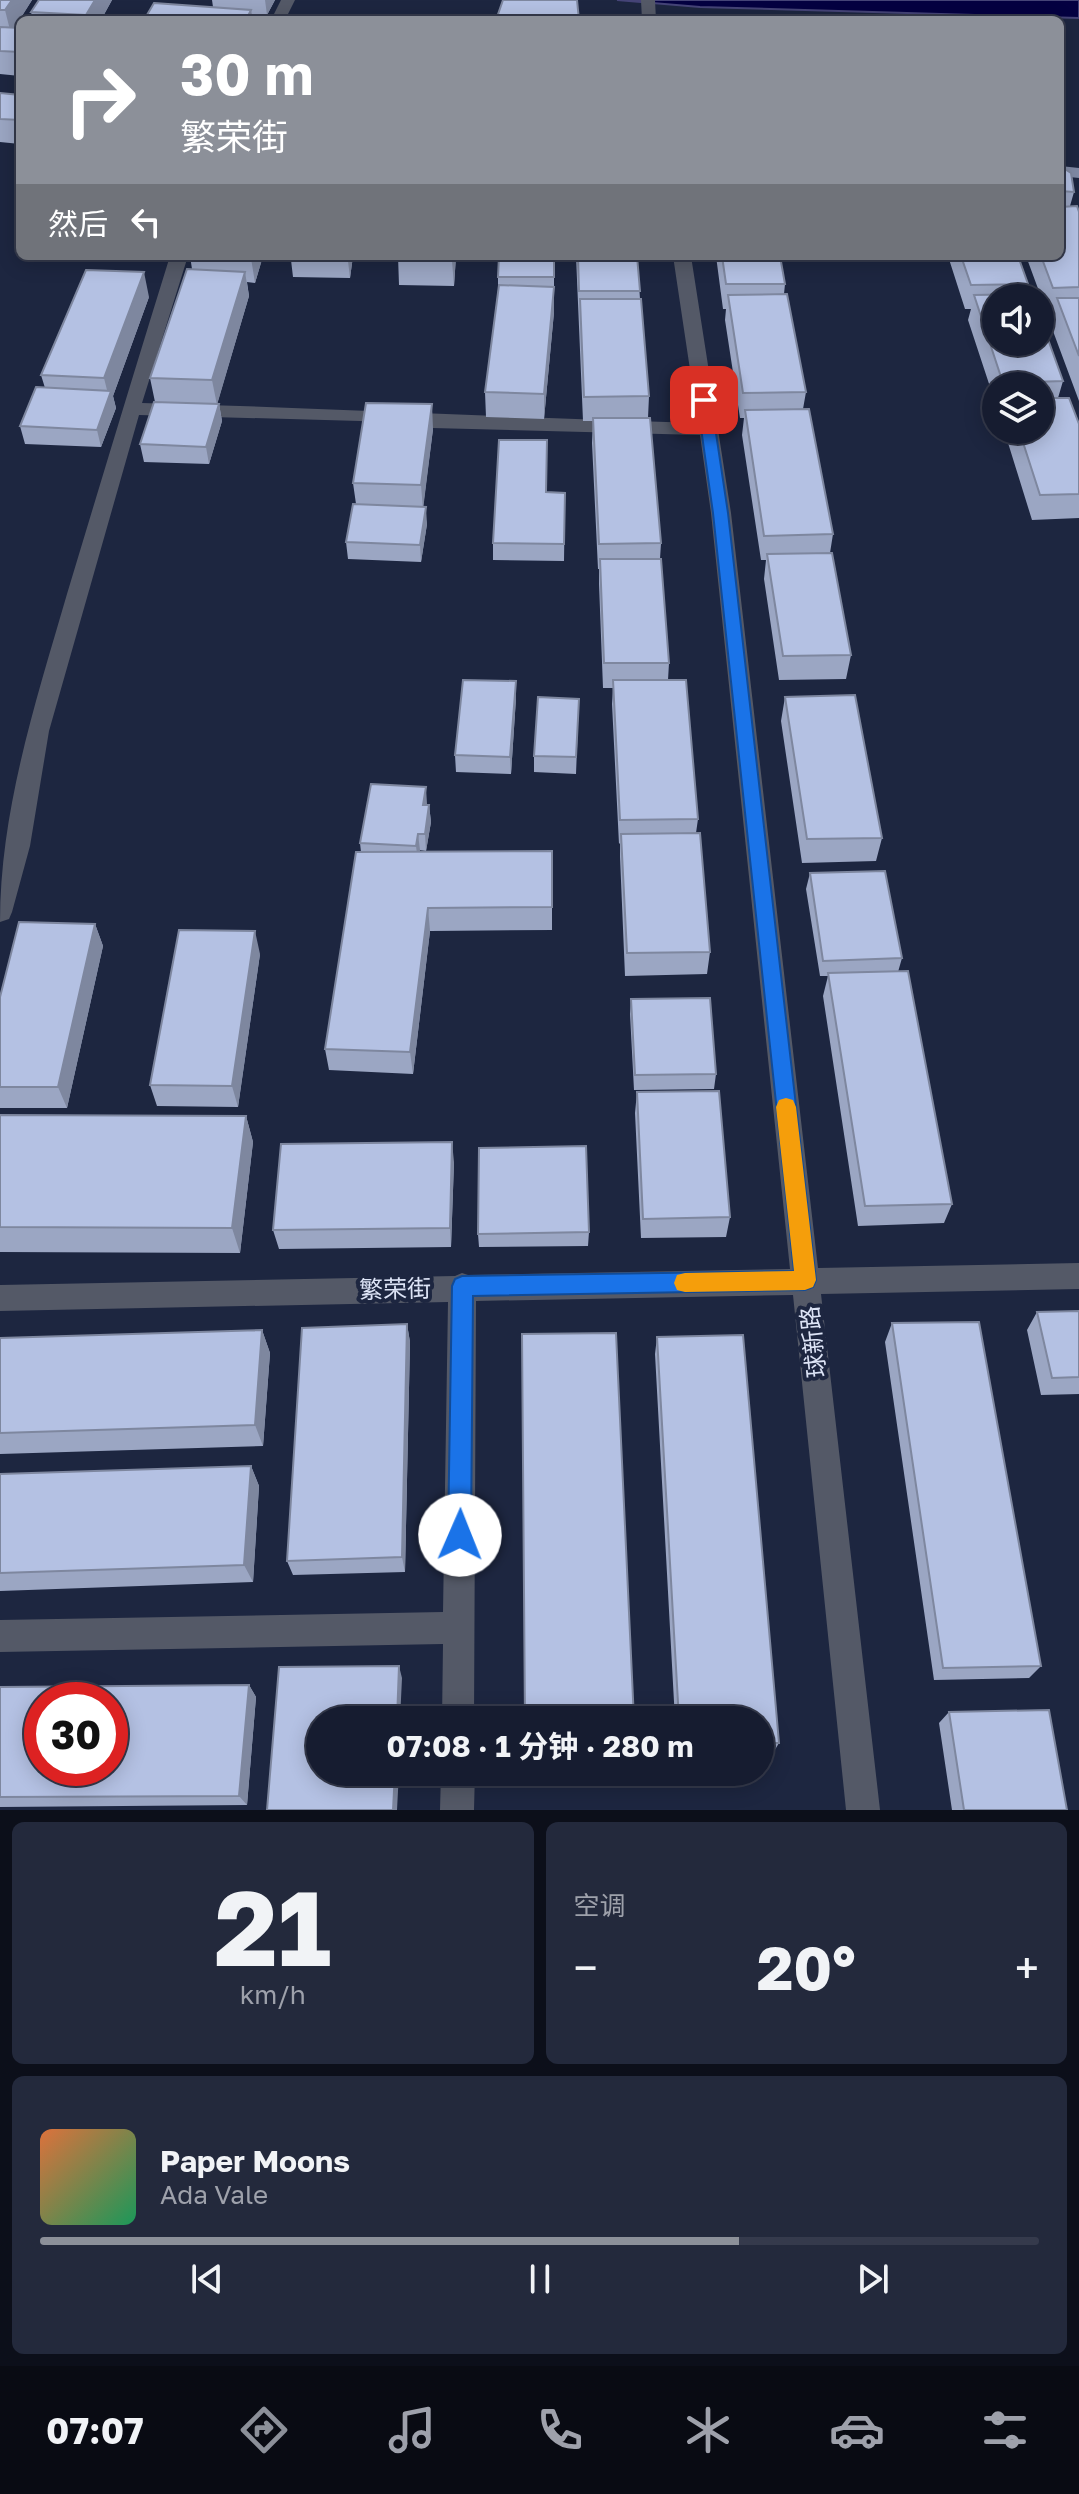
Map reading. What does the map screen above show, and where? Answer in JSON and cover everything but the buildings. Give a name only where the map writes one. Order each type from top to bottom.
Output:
[{"type":"street","points":[[0,912],[18,846],[38,731],[131,409],[178,260]]},
{"type":"street","name":"球新路","points":[[683,260],[721,513],[863,1810]]},
{"type":"street","points":[[131,409],[360,415],[432,422],[708,429]]},
{"type":"street","name":"繁荣街","points":[[0,1298],[462,1286],[1079,1276]]},
{"type":"street","points":[[458,1706],[462,1286]]},
{"type":"street","points":[[0,1636],[459,1628]]},
{"type":"street","points":[[457,1810],[458,1786]]},
{"type":"shaded area","points":[[617,0],[1079,0],[1079,18],[1064,16],[700,7]]},
{"type":"slow traffic","points":[[685,1283],[805,1280],[786,1107]]},
{"type":"route","points":[[460,1535],[462,1286],[805,1280],[721,513],[704,400]]}]
